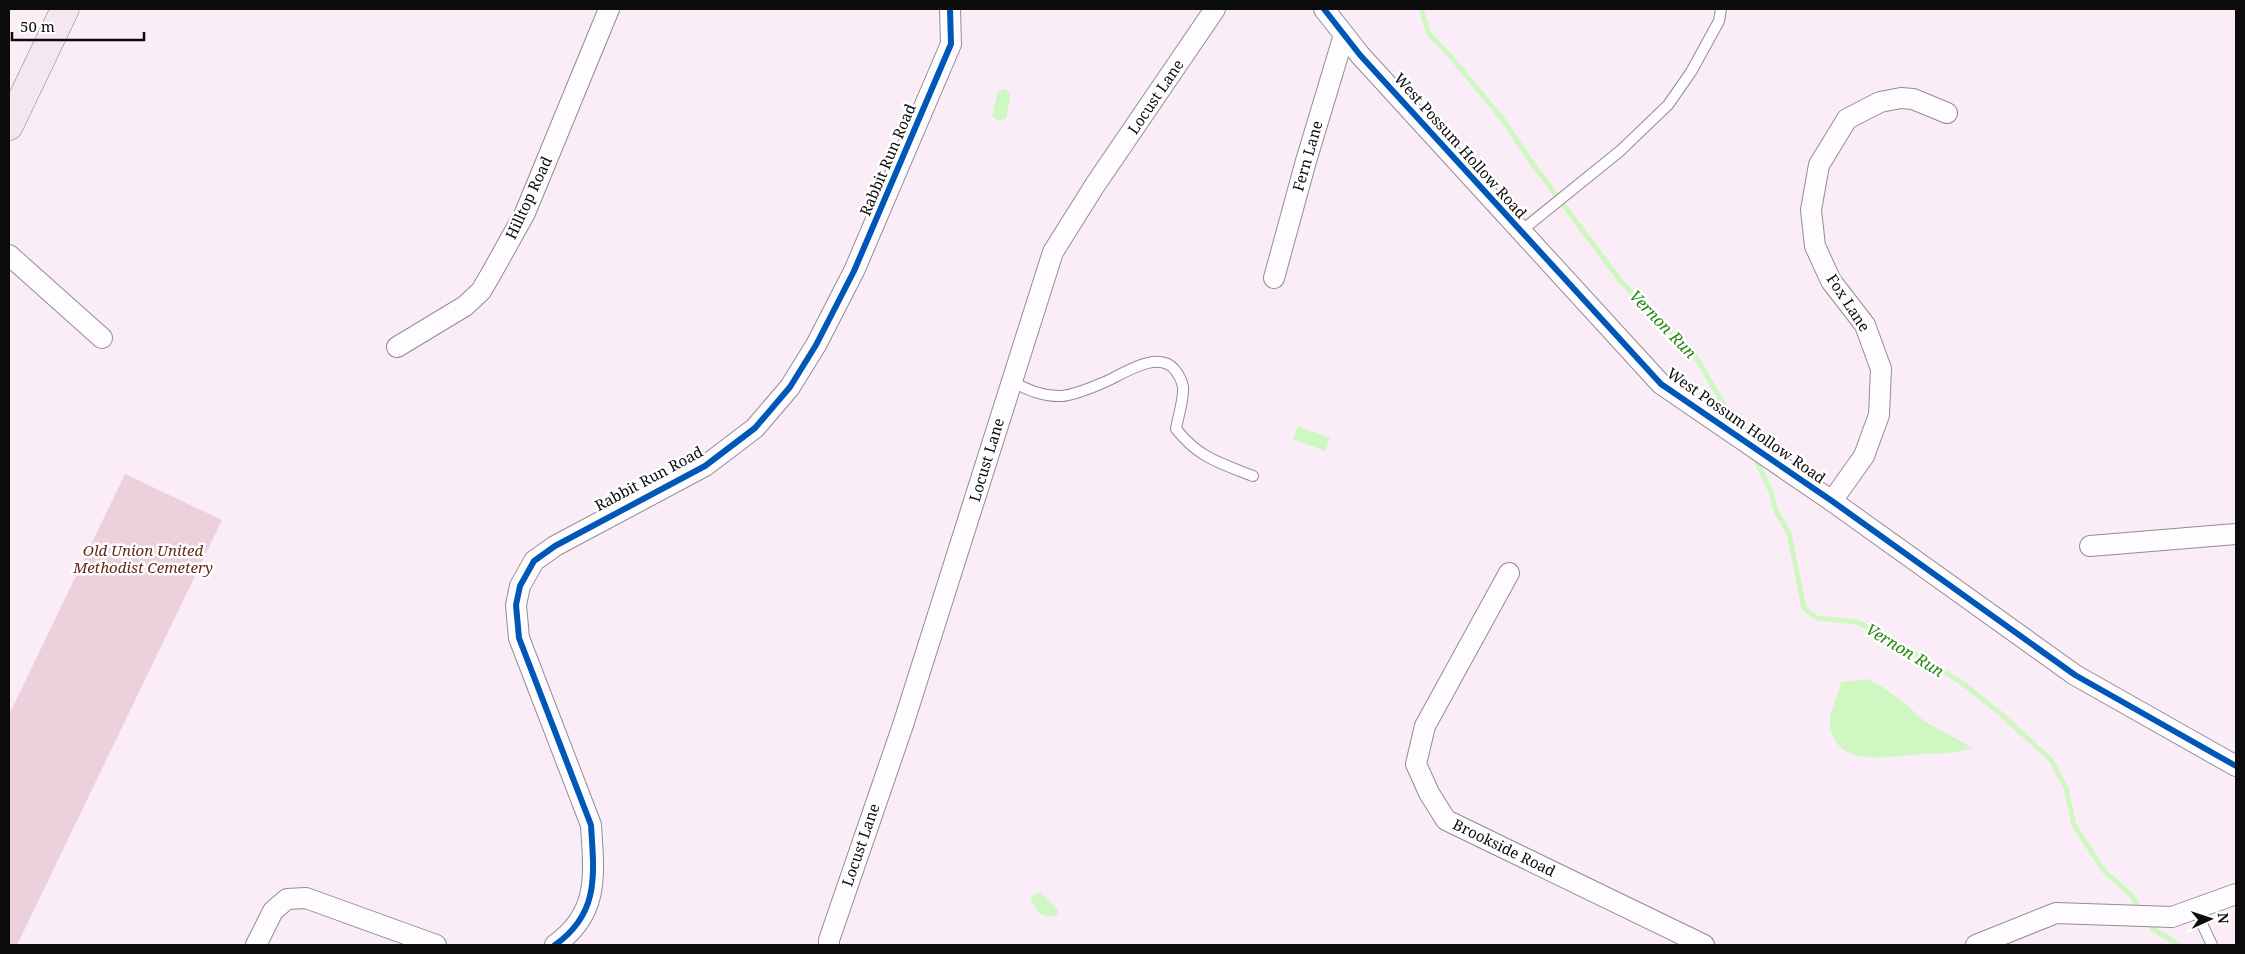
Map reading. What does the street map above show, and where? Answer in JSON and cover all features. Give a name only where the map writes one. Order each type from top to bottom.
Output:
[{"type":"street","points":[[9,126],[65,9]]},
{"type":"street","name":"Hilltop Road","points":[[396,347],[465,306],[481,291],[492,274],[525,213],[609,9]]},
{"type":"street","name":"Rabbit Run Road","points":[[555,945],[581,922],[592,896],[593,854],[591,825],[519,638],[516,605],[520,586],[534,561],[555,546],[705,466],[755,428],[790,387],[816,345],[854,271],[951,44],[950,9]]},
{"type":"street","name":"Locust Lane","points":[[829,945],[829,940],[903,725],[1053,252],[1215,9]]},
{"type":"street","name":"West Possum Hollow Road","points":[[1324,9],[1360,55],[1661,384],[1832,500],[2075,675],[2236,766]]},
{"type":"street","name":"Fern Lane","points":[[1274,278],[1306,161],[1344,35]]},
{"type":"street","name":"Fox Lane","points":[[1832,500],[1864,456],[1879,415],[1881,369],[1866,325],[1830,281],[1815,246],[1811,210],[1819,165],[1847,119],[1880,102],[1902,98],[1913,99],[1947,113]]},
{"type":"street","points":[[9,255],[102,338]]},
{"type":"street","points":[[2090,546],[2236,534]]},
{"type":"street","name":"Brookside Road","points":[[1510,573],[1425,726],[1416,764],[1429,794],[1446,820],[1704,945]]},
{"type":"street","points":[[1976,945],[2056,913],[2172,917],[2236,894]]},
{"type":"street","points":[[256,945],[273,912],[287,899],[306,898],[436,945]]},
{"type":"lane","points":[[1521,231],[1620,151],[1668,105],[1691,72],[1718,21],[1721,9]]},
{"type":"lane","points":[[1011,381],[1044,396],[1063,396],[1103,383],[1139,366],[1152,362],[1164,362],[1172,367],[1180,378],[1183,388],[1176,429],[1187,443],[1202,455],[1253,476]]},
{"type":"lane","points":[[2195,909],[2212,945]]},
{"type":"green space","name":"Old Union United Methodist Cemetery","points":[[125,474],[222,520],[17,945],[9,945],[9,715]]},
{"type":"shaded area","points":[[1005,89],[1011,94],[1006,118],[998,121],[992,116],[998,91]]},
{"type":"shaded area","points":[[1298,426],[1330,438],[1325,451],[1293,439]]},
{"type":"shaded area","points":[[1867,679],[1881,686],[1907,705],[1924,721],[1973,748],[1953,752],[1883,757],[1856,755],[1845,750],[1837,743],[1831,731],[1830,719],[1833,706],[1841,682]]},
{"type":"shaded area","points":[[1040,892],[1057,908],[1058,913],[1055,916],[1051,917],[1042,914],[1033,905],[1031,897]]},
{"type":"waterway","name":"Vernon Run","points":[[1421,9],[1429,34],[1451,57],[1504,121],[1532,163],[1622,283],[1694,354],[1737,427]]},
{"type":"waterway","name":"Vernon Run","points":[[1755,458],[1771,492],[1776,511],[1789,533],[1804,608],[1817,618],[1857,622],[1930,662],[1966,686],[2001,714],[2051,760],[2066,788],[2074,825],[2104,871],[2131,895],[2141,910]]},
{"type":"waterway","name":"Vernon Run","points":[[2148,921],[2153,929],[2179,945]]},
{"type":"cycle path","points":[[555,945],[570,933],[580,920],[587,906],[593,876],[591,825],[519,638],[516,605],[520,586],[534,561],[555,546],[705,466],[755,428],[790,387],[816,345],[854,271],[951,44],[950,9]]},
{"type":"cycle path","points":[[1324,9],[1360,55],[1661,384],[1832,501],[2075,675],[2236,766]]}]
